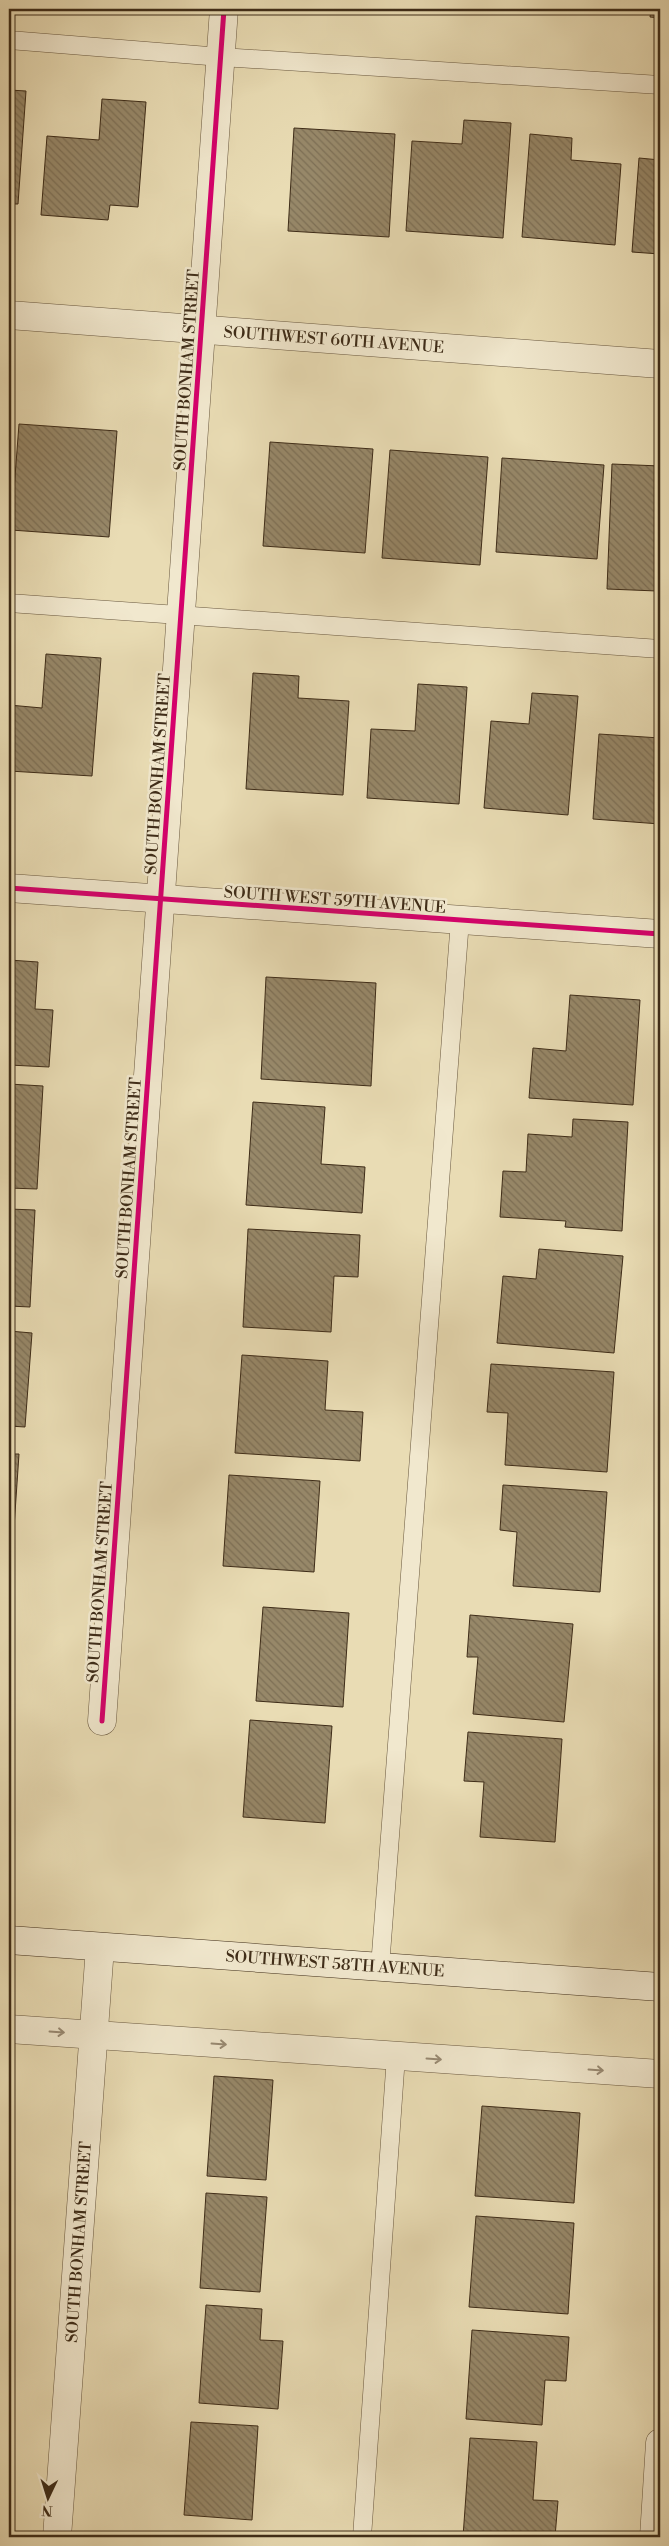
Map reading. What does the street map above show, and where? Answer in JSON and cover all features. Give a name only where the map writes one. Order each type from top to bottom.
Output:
[{"type":"street","name":"SOUTH BONHAM STREET","points":[[102,1721],[224,9]]},
{"type":"street","name":"SOUTHWEST 60TH AVENUE","points":[[9,315],[660,364]]},
{"type":"street","name":"SOUTH WEST 59TH AVENUE","points":[[9,888],[660,934]]},
{"type":"street","name":"SOUTHWEST 58TH AVENUE","points":[[9,1940],[660,1987]]},
{"type":"street","name":"SOUTH BONHAM STREET","points":[[57,2537],[100,1947]]},
{"type":"street","points":[[9,2029],[660,2074]]},
{"type":"street","points":[[654,2537],[660,2442]]},
{"type":"lane","points":[[9,40],[221,57],[660,85]]},
{"type":"lane","points":[[9,604],[660,649]]},
{"type":"lane","points":[[380,1966],[460,920]]},
{"type":"lane","points":[[362,2537],[396,2056]]},
{"type":"building","points":[[651,9],[660,9],[660,18],[650,17]]},
{"type":"building","points":[[9,90],[26,91],[18,204],[9,204]]},
{"type":"building","points":[[102,99],[146,102],[138,207],[110,205],[108,220],[41,215],[47,136],[99,140]]},
{"type":"building","points":[[464,120],[511,123],[503,238],[406,231],[412,141],[462,144]]},
{"type":"building","points":[[294,128],[395,134],[389,237],[288,231]]},
{"type":"building","points":[[530,134],[572,138],[571,160],[621,164],[615,245],[522,237]]},
{"type":"building","points":[[639,158],[660,160],[660,254],[632,252]]},
{"type":"building","points":[[19,424],[117,431],[109,537],[11,530]]},
{"type":"building","points":[[270,442],[373,449],[365,553],[263,546]]},
{"type":"building","points":[[390,450],[488,457],[480,565],[382,558]]},
{"type":"building","points":[[502,458],[604,465],[597,559],[496,552]]},
{"type":"building","points":[[612,464],[660,466],[660,575],[658,575],[657,591],[607,589]]},
{"type":"building","points":[[46,654],[101,658],[92,776],[9,771],[9,705],[42,708]]},
{"type":"building","points":[[253,673],[299,676],[298,698],[349,701],[343,795],[246,789]]},
{"type":"building","points":[[418,684],[467,687],[459,804],[367,798],[371,729],[415,731]]},
{"type":"building","points":[[532,693],[578,696],[568,815],[484,808],[491,721],[529,724]]},
{"type":"building","points":[[599,734],[660,738],[660,824],[593,819]]},
{"type":"building","points":[[9,960],[38,962],[35,1009],[53,1010],[49,1067],[9,1065]]},
{"type":"building","points":[[266,977],[376,983],[371,1086],[261,1079]]},
{"type":"building","points":[[570,995],[640,1000],[633,1105],[529,1098],[533,1048],[566,1051]]},
{"type":"building","points":[[9,1084],[43,1086],[37,1189],[9,1188]]},
{"type":"building","points":[[253,1102],[325,1107],[321,1164],[365,1167],[362,1213],[246,1205]]},
{"type":"building","points":[[573,1119],[628,1122],[622,1231],[565,1227],[566,1221],[500,1217],[503,1171],[526,1172],[528,1134],[572,1137]]},
{"type":"building","points":[[9,1209],[35,1210],[30,1307],[9,1306]]},
{"type":"building","points":[[248,1229],[360,1235],[358,1277],[334,1276],[331,1332],[243,1327]]},
{"type":"building","points":[[539,1249],[623,1256],[614,1353],[497,1343],[503,1276],[536,1279]]},
{"type":"building","points":[[9,1331],[32,1333],[25,1427],[9,1426]]},
{"type":"building","points":[[242,1355],[328,1361],[325,1410],[363,1412],[360,1461],[235,1453]]},
{"type":"building","points":[[491,1364],[614,1372],[607,1472],[505,1465],[508,1413],[487,1412]]},
{"type":"building","points":[[9,1454],[19,1454],[12,1557],[9,1557]]},
{"type":"building","points":[[229,1475],[320,1481],[314,1572],[223,1566]]},
{"type":"building","points":[[503,1485],[607,1492],[600,1592],[513,1586],[517,1532],[500,1530]]},
{"type":"building","points":[[263,1607],[349,1613],[343,1707],[256,1701]]},
{"type":"building","points":[[470,1615],[573,1624],[564,1722],[473,1714],[478,1657],[467,1657]]},
{"type":"building","points":[[250,1720],[332,1726],[325,1823],[243,1817]]},
{"type":"building","points":[[468,1732],[562,1739],[555,1842],[480,1837],[484,1782],[464,1781]]},
{"type":"building","points":[[214,2076],[273,2080],[266,2180],[207,2176]]},
{"type":"building","points":[[482,2106],[580,2113],[574,2203],[475,2196]]},
{"type":"building","points":[[206,2193],[267,2197],[260,2292],[200,2288]]},
{"type":"building","points":[[476,2216],[574,2223],[568,2314],[469,2307]]},
{"type":"building","points":[[206,2305],[262,2309],[260,2340],[283,2341],[278,2409],[199,2403]]},
{"type":"building","points":[[472,2330],[569,2337],[566,2381],[545,2380],[542,2425],[466,2419]]},
{"type":"building","points":[[191,2422],[258,2426],[252,2520],[184,2515]]},
{"type":"building","points":[[470,2438],[537,2442],[533,2500],[558,2501],[555,2537],[463,2537]]},
{"type":"building","points":[[182,2534],[235,2537],[182,2537]]},
{"type":"cycle path","points":[[102,1721],[224,9]]},
{"type":"cycle path","points":[[9,888],[660,934]]}]
